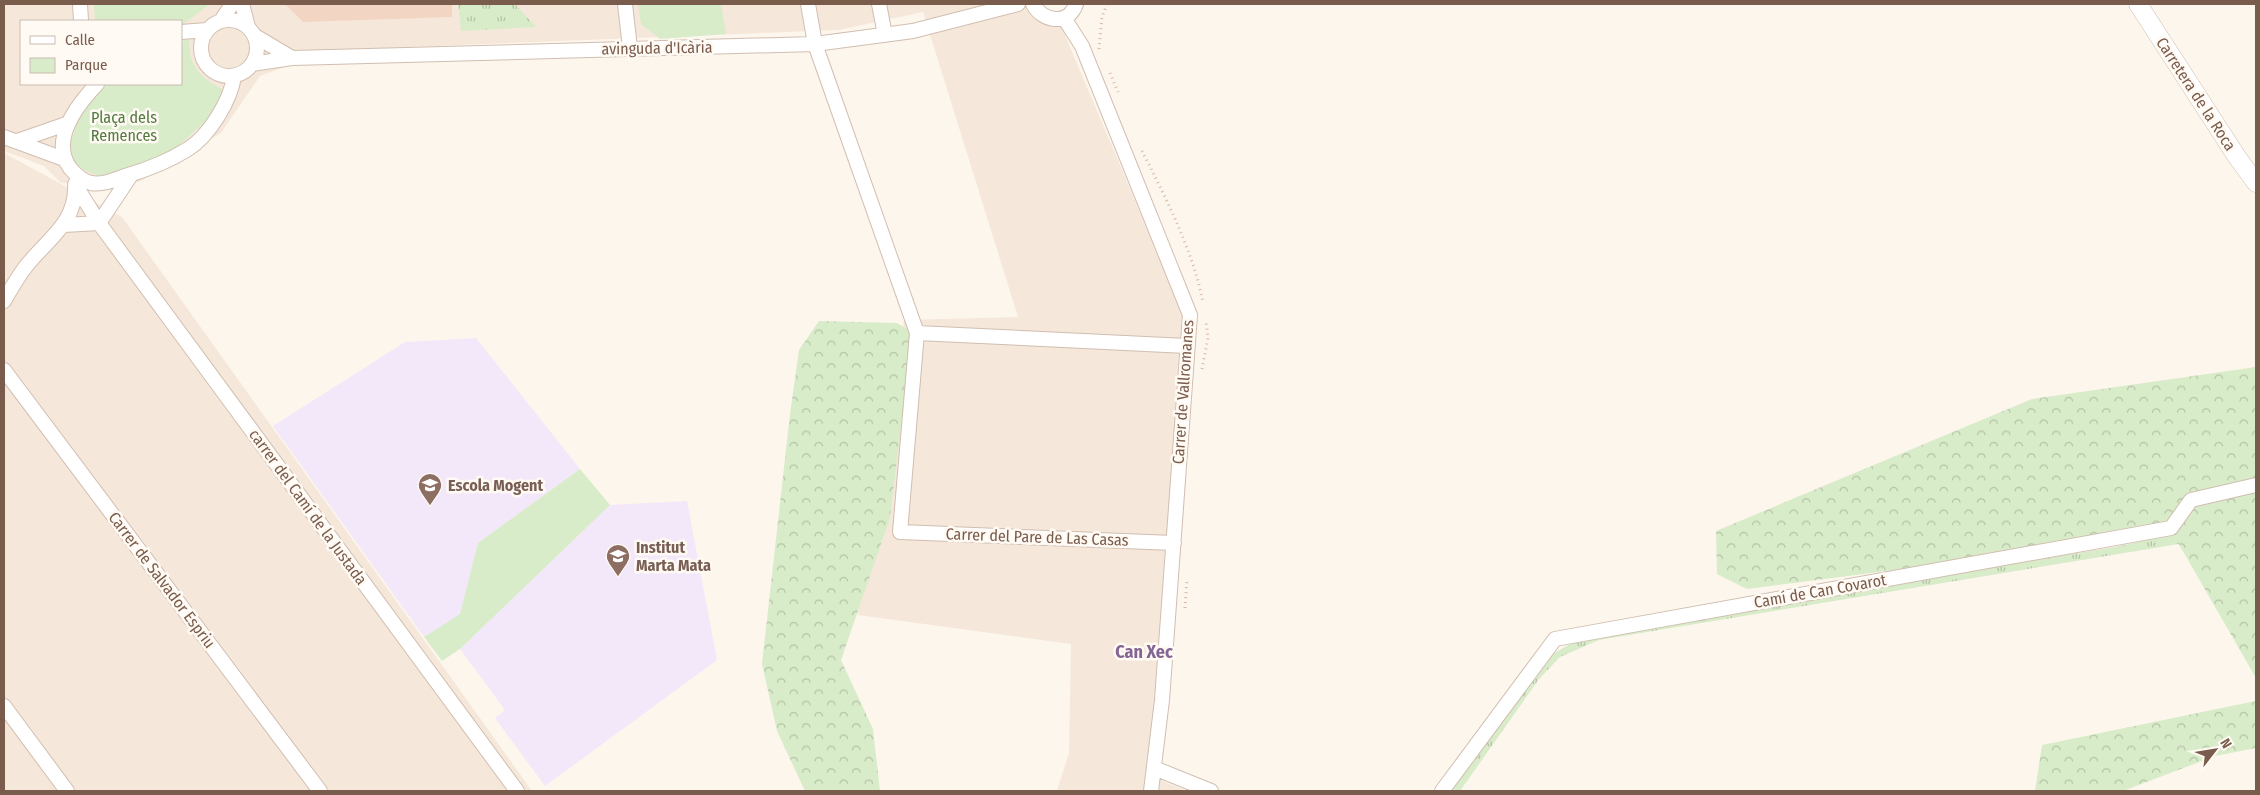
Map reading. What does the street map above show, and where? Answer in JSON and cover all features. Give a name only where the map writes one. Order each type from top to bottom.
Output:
[{"type":"street","points":[[80,4],[81,20]]},
{"type":"street","points":[[182,32],[207,30],[221,21],[232,4]]},
{"type":"street","points":[[207,30],[201,43],[202,57],[208,68],[217,74],[234,76],[248,70],[257,51],[242,4]]},
{"type":"street","points":[[625,4],[630,48]]},
{"type":"street","points":[[808,4],[815,44],[917,333],[1187,346]]},
{"type":"street","points":[[879,4],[885,35]]},
{"type":"street","name":"avinguda d'Icària","points":[[252,64],[292,58],[815,44],[914,31],[1018,4]]},
{"type":"street","points":[[1034,4],[1043,16],[1050,19],[1064,18],[1076,4]]},
{"type":"street","name":"Carretera de la Roca","points":[[2138,4],[2256,183]]},
{"type":"street","name":"Carrer de Vallromanes","points":[[1064,18],[1082,46],[1190,315],[1162,700],[1151,791]]},
{"type":"street","points":[[221,21],[232,20],[292,58]]},
{"type":"street","points":[[75,180],[104,183],[131,175],[190,148],[211,126],[224,107],[234,76]]},
{"type":"street","points":[[83,85],[83,99]]},
{"type":"street","points":[[4,301],[25,267],[43,245],[67,221],[74,201],[75,180],[64,159],[63,145],[69,123],[83,99],[96,85]]},
{"type":"street","points":[[10,139],[69,123]]},
{"type":"street","points":[[10,139],[64,159]]},
{"type":"street","points":[[67,221],[99,223],[131,175]]},
{"type":"street","name":"carrer del Camí de la Justada","points":[[75,180],[99,223],[516,791]]},
{"type":"street","name":"Carrer del Pare de Las Casas","points":[[917,333],[900,532],[1174,543]]},
{"type":"street","name":"Carrer de Salvador Espriu","points":[[4,370],[320,791]]},
{"type":"street","name":"Camí de Can Covarot","points":[[1442,791],[1556,639],[2171,528],[2191,500],[2256,485]]},
{"type":"street","points":[[4,706],[67,791]]},
{"type":"street","points":[[1154,768],[1212,791]]},
{"type":"shaded area","points":[[4,4],[1033,4],[1060,23],[1185,319],[1177,560],[1160,780],[1187,791],[1057,791],[1069,753],[1071,644],[858,615],[904,320],[1018,317],[923,12],[839,30],[331,50],[260,76],[221,133],[139,182],[61,183],[44,166],[4,151]]},
{"type":"shaded area","points":[[4,153],[122,217],[532,791],[4,791]]},
{"type":"shaded area","name":"Escola Mogent","points":[[476,338],[580,469],[478,543],[460,615],[424,637],[273,426],[405,342]]},
{"type":"shaded area","name":"Institut Marta Mata","points":[[687,501],[717,660],[545,786],[495,718],[505,710],[460,649],[610,505]]},
{"type":"green space","points":[[94,4],[210,4],[182,25],[182,20],[95,20]]},
{"type":"green space","points":[[458,4],[515,4],[536,27],[461,31]]},
{"type":"green space","points":[[638,4],[721,4],[726,34],[660,39],[641,24]]},
{"type":"green space","name":"Plaça dels Remences","points":[[189,39],[191,57],[202,76],[224,90],[208,119],[176,148],[136,166],[98,176],[76,166],[69,147],[80,115],[103,85],[182,85],[182,42]]},
{"type":"green space","points":[[819,321],[897,323],[912,332],[890,518],[841,660],[873,729],[880,791],[805,791],[777,731],[762,664],[799,350]]},
{"type":"green space","points":[[2256,367],[2256,678],[2173,534],[1747,589],[1717,574],[1716,531],[2032,399]]},
{"type":"green space","points":[[580,469],[610,505],[460,649],[442,661],[424,637],[460,614],[478,543]]},
{"type":"green space","points":[[2173,534],[2179,544],[1599,640],[1560,657],[1539,679],[1460,791],[1447,791],[1546,658],[1582,637],[1730,610],[2120,546]]},
{"type":"green space","points":[[2256,701],[2256,748],[2215,756],[2123,791],[2035,791],[2042,745]]},
{"type":"building","points":[[285,4],[452,4],[452,17],[303,22]]},
{"type":"place","name":"Escola Mogent","points":[[430,506]]},
{"type":"place","name":"Institut Marta Mata","points":[[618,577]]},
{"type":"district","name":"Can Xec","points":[[1144,652]]}]
